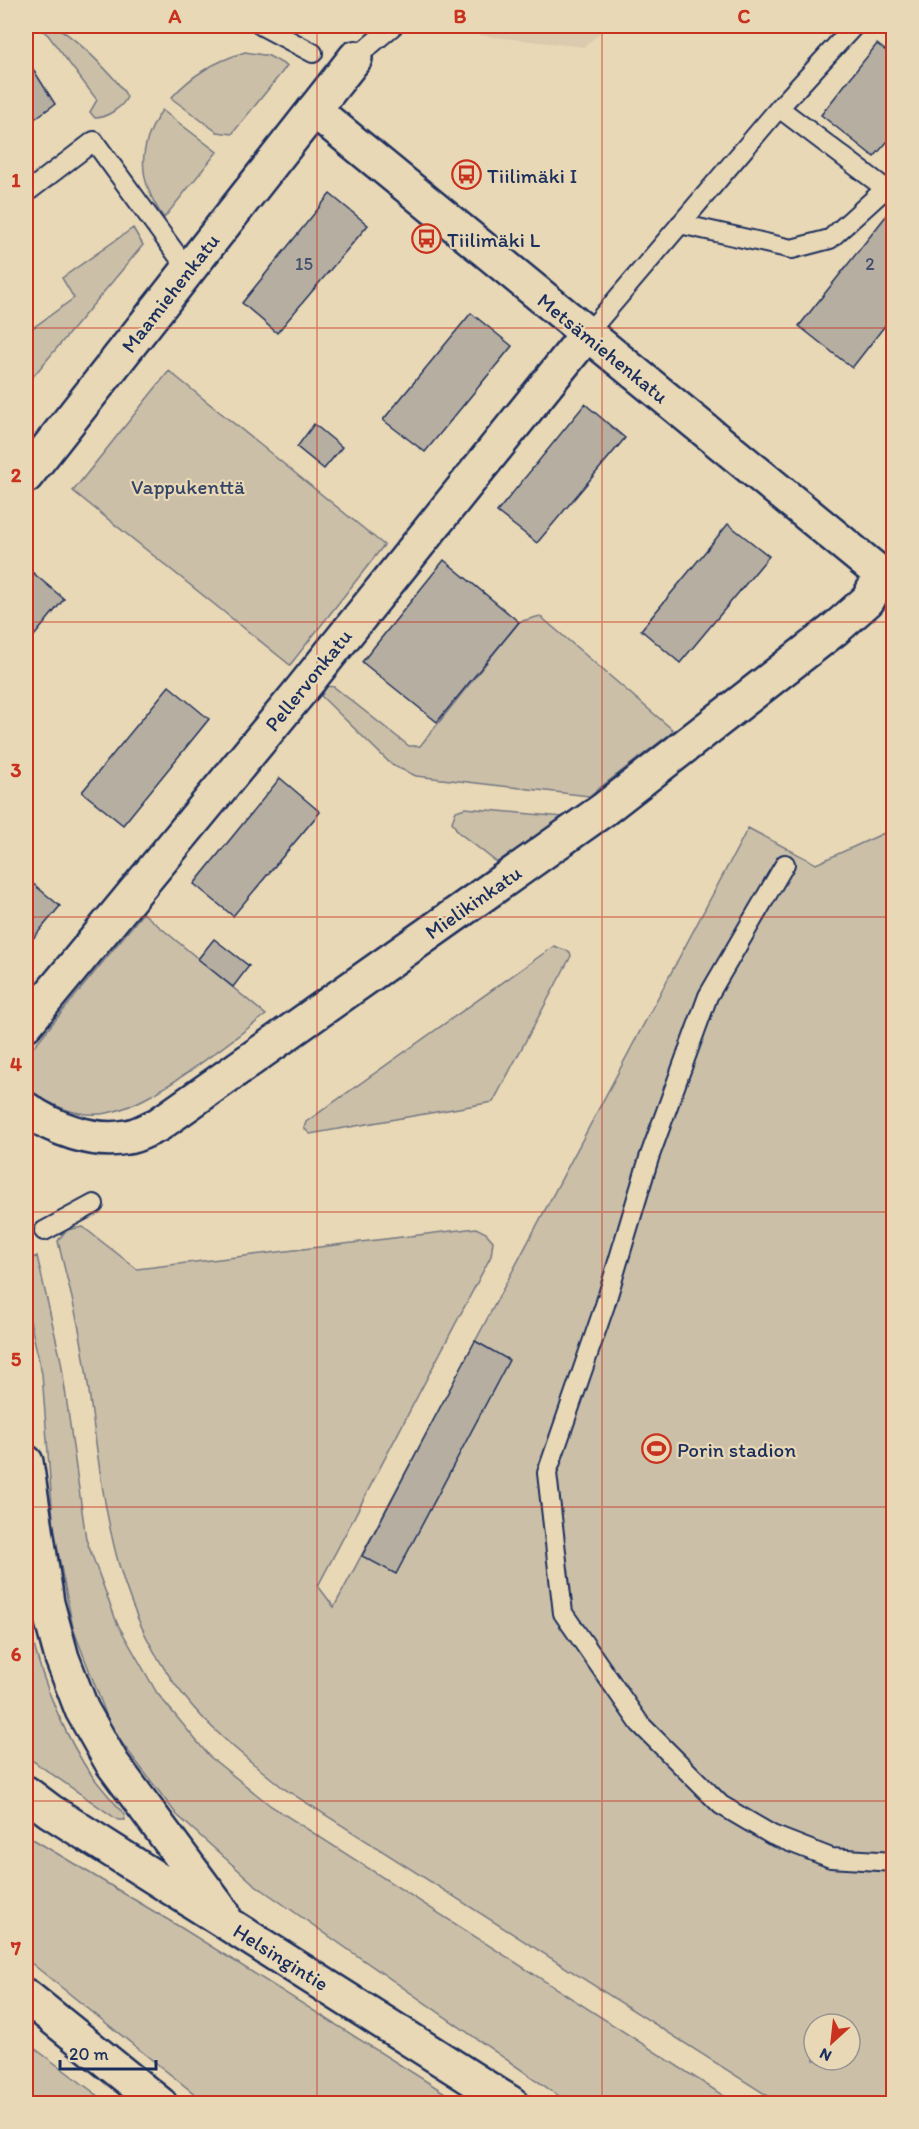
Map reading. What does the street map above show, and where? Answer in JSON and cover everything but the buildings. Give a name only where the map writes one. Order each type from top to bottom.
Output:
[{"type":"main road","name":"Maamiehenkatu","points":[[26,476],[355,58]]},
{"type":"main road","name":"Metsämiehenkatu","points":[[314,110],[887,580]]},
{"type":"main road","name":"Pellervonkatu","points":[[26,1024],[298,694],[587,334]]},
{"type":"main road","name":"Mielikinkatu","points":[[26,1109],[63,1129],[104,1138],[128,1137],[158,1125],[603,810],[835,629],[887,580]]},
{"type":"main road","points":[[26,1462],[47,1603],[62,1658],[82,1710],[112,1763],[233,1926]]},
{"type":"main road","name":"Helsingintie","points":[[34,1801],[513,2103]]},
{"type":"main road","points":[[26,1996],[160,2103]]},
{"type":"lane","points":[[262,26],[313,53]]},
{"type":"lane","points":[[355,58],[393,26]]},
{"type":"lane","points":[[587,334],[779,108],[854,26]]},
{"type":"lane","points":[[680,224],[792,249],[830,239],[889,192],[779,108]]},
{"type":"lane","points":[[26,193],[94,141],[188,270]]},
{"type":"lane","points":[[785,864],[708,996],[649,1158],[604,1305],[548,1473],[563,1613],[640,1724],[721,1805],[772,1835],[831,1858],[894,1862]]},
{"type":"lane","points":[[44,1231],[94,1204]]},
{"type":"shaded area","points":[[428,26],[608,26],[584,47],[432,30]]},
{"type":"green space","points":[[50,25],[60,30],[93,57],[127,97],[122,104],[109,114],[95,118],[90,112],[97,100],[48,35],[37,26]]},
{"type":"green space","points":[[245,52],[269,56],[287,66],[232,134],[217,132],[171,98],[187,82],[205,70]]},
{"type":"green space","points":[[162,110],[217,152],[164,218],[149,190],[144,164],[148,138]]},
{"type":"green space","points":[[133,228],[143,245],[26,385],[26,333],[74,298],[62,278]]},
{"type":"green space","name":"Vappukenttä","points":[[169,371],[384,545],[290,665],[73,491]]},
{"type":"green space","points":[[540,616],[674,731],[589,796],[416,776],[392,765],[321,696],[327,686],[334,687],[409,746],[420,746],[519,622]]},
{"type":"green space","points":[[465,808],[564,817],[499,864],[458,832],[452,822],[456,811]]},
{"type":"green space","points":[[748,828],[816,864],[893,829],[893,2103],[779,2103],[283,1788],[206,1721],[184,1696],[156,1655],[135,1612],[120,1568],[101,1476],[80,1334],[58,1241],[66,1230],[83,1227],[137,1269],[476,1228],[486,1233],[493,1241],[491,1256],[318,1586],[334,1607]]},
{"type":"green space","points":[[143,913],[266,1015],[168,1086],[126,1107],[107,1113],[85,1114],[64,1109],[44,1100],[26,1089],[26,1056]]},
{"type":"green space","points":[[554,946],[570,952],[571,956],[493,1102],[310,1134],[304,1128],[306,1122]]},
{"type":"green space","points":[[37,1256],[61,1361],[86,1539],[117,1623],[157,1693],[209,1756],[271,1806],[735,2103],[569,2103],[254,1884],[177,1815],[112,1730],[73,1628],[54,1532],[42,1374],[26,1303],[26,1262]]},
{"type":"green space","points":[[26,1610],[41,1670],[56,1709],[88,1771],[124,1814],[125,1820],[118,1820],[26,1756]]},
{"type":"green space","points":[[26,1835],[180,1927],[461,2103],[206,2103],[26,1959]]},
{"type":"green space","points":[[26,2042],[108,2103],[26,2103]]},
{"type":"place","name":"Tiilimäki I","points":[[466,175]]},
{"type":"place","name":"Tiilimäki L","points":[[426,239]]},
{"type":"place","name":"Porin stadion","points":[[656,1449]]}]
